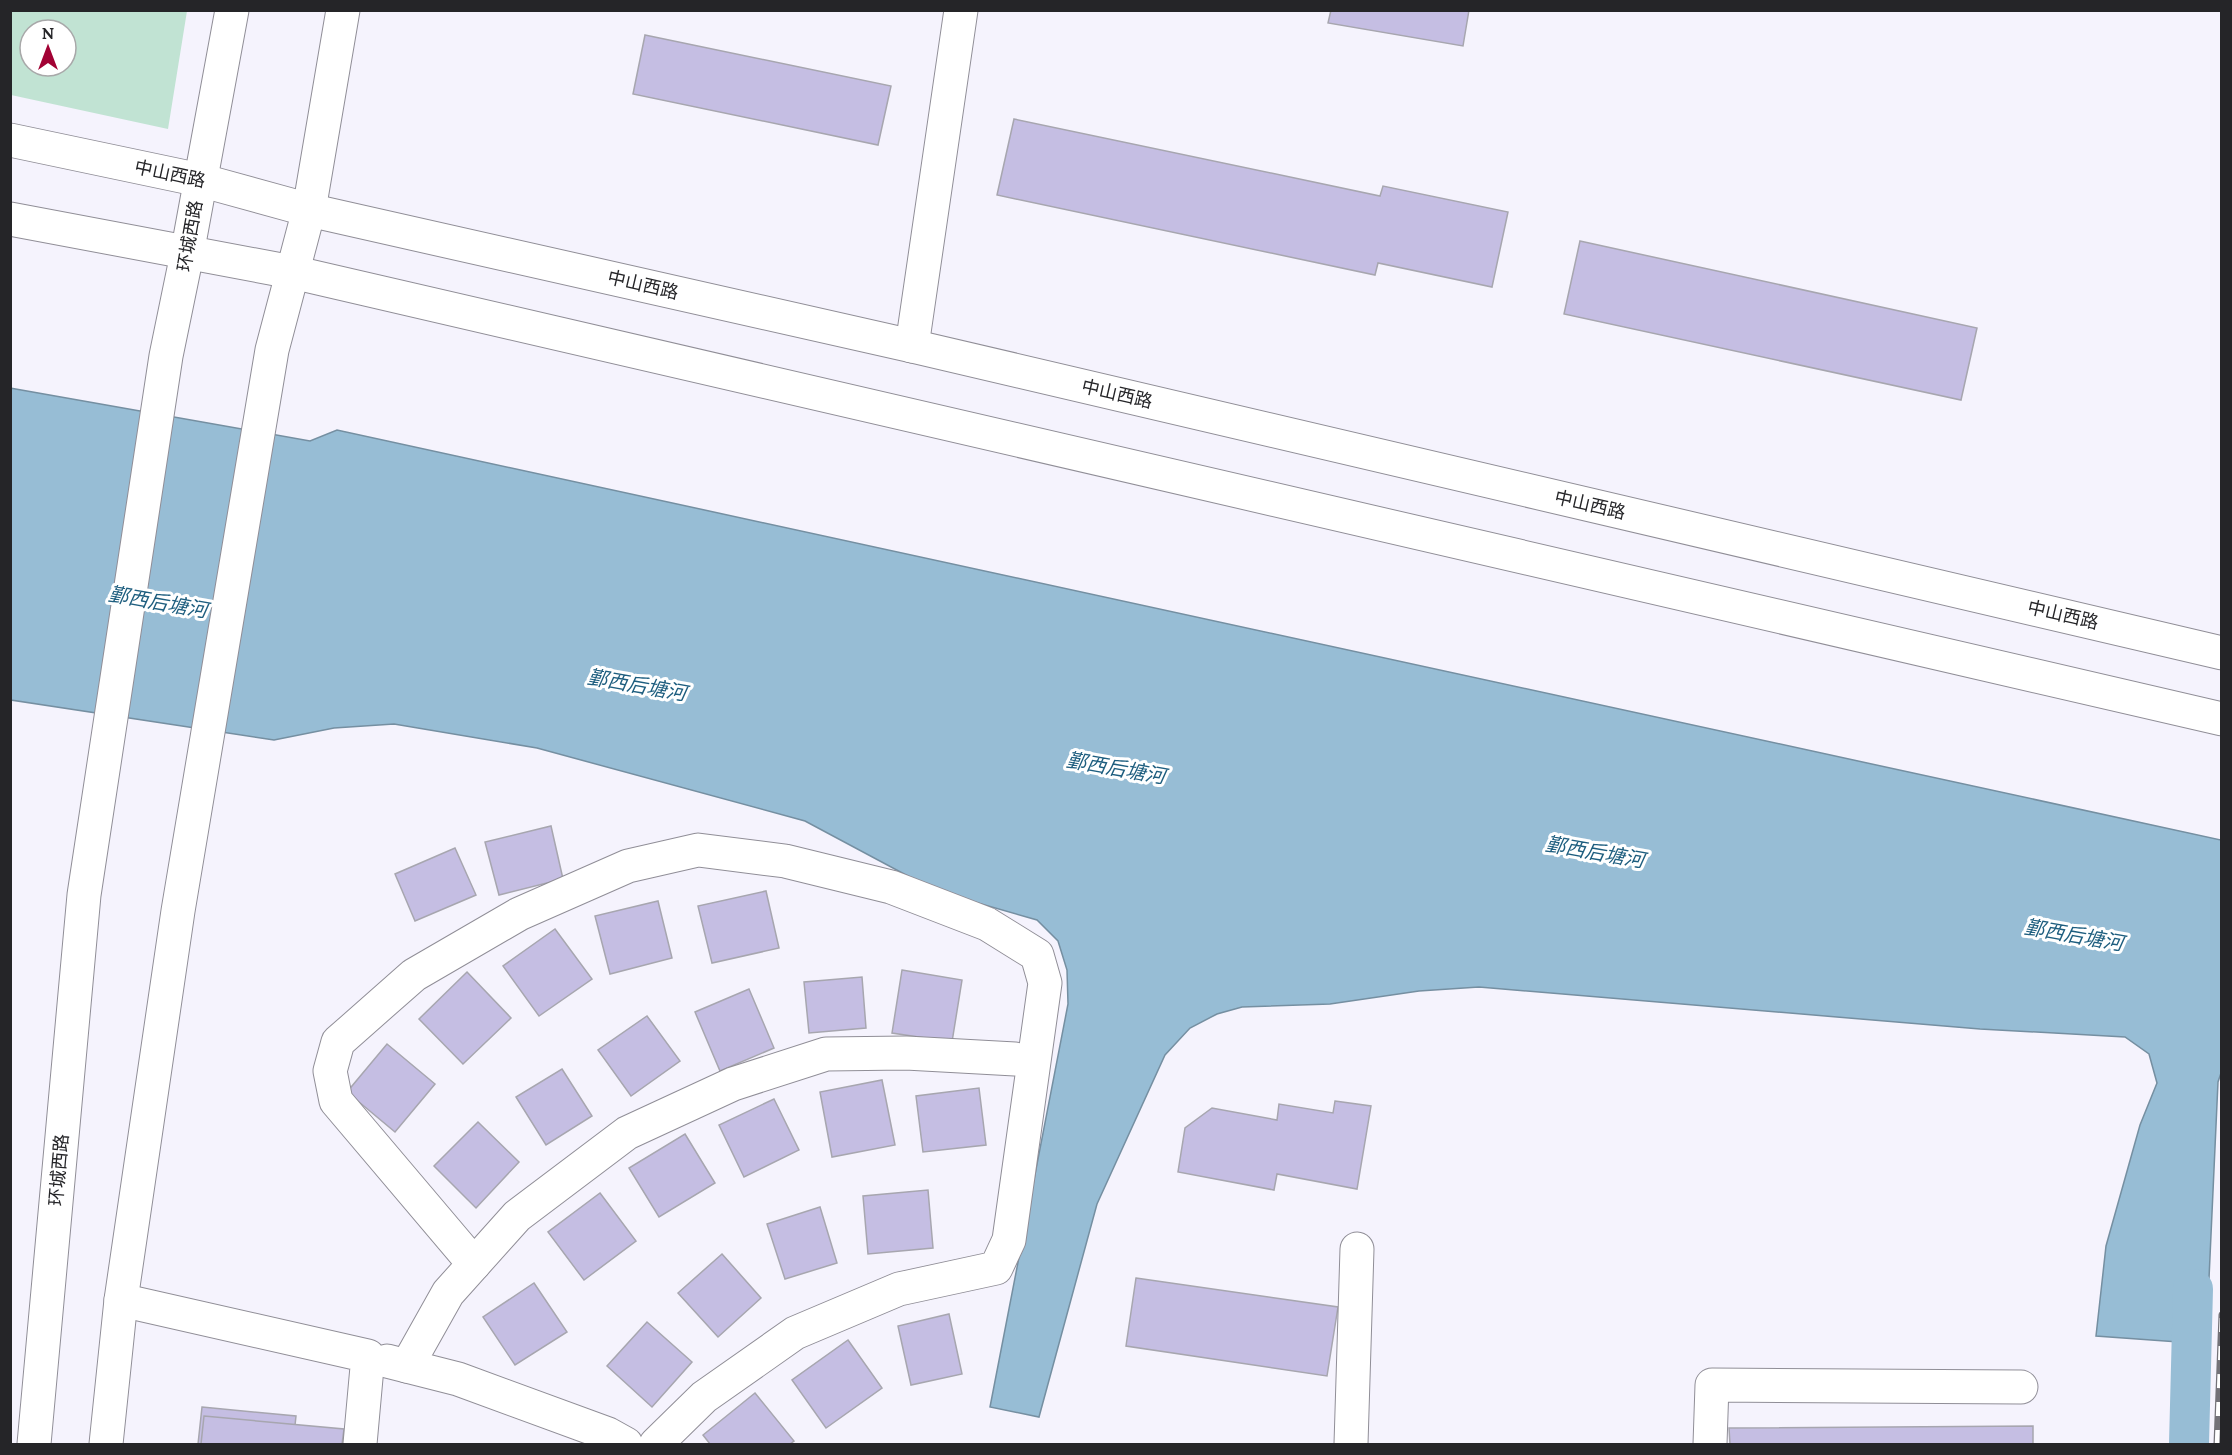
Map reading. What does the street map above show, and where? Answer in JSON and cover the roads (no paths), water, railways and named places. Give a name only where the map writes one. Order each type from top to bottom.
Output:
[{"type":"main road","name":"环城西路","points":[[34,1444],[84,896],[166,356],[188,255],[232,10]]},
{"type":"main road","points":[[105,1444],[121,1300],[178,911],[272,350],[309,210],[343,10]]},
{"type":"main road","points":[[912,346],[961,10]]},
{"type":"main road","name":"中山西路","points":[[10,140],[200,180],[309,210],[912,346],[2222,653]]},
{"type":"main road","points":[[10,219],[188,255],[292,272],[2222,719]]},
{"type":"main road","points":[[474,1264],[336,1101],[330,1071],[338,1042],[414,975],[519,914],[628,866],[698,850],[785,861],[891,887],[987,924],[1037,955],[1045,983],[1010,1240],[996,1268],[899,1289],[795,1333],[704,1397],[656,1444]]},
{"type":"main road","points":[[407,1366],[448,1293],[517,1216],[627,1134],[734,1084],[826,1054],[906,1053],[1015,1059]]},
{"type":"main road","points":[[1352,1444],[1357,1249]]},
{"type":"main road","points":[[121,1300],[368,1356],[458,1379],[608,1434],[626,1444]]},
{"type":"main road","points":[[360,1444],[368,1356]]},
{"type":"main road","points":[[1710,1444],[1712,1385],[2021,1387]]},
{"type":"water","name":"鄞西后塘河","points":[[10,388],[310,441],[337,430],[2221,840],[2222,1070],[2218,1082],[2206,1344],[2096,1336],[2106,1246],[2140,1125],[2157,1083],[2149,1054],[2125,1037],[1980,1029],[1479,987],[1419,991],[1330,1004],[1242,1007],[1217,1014],[1190,1028],[1165,1055],[1097,1204],[1039,1417],[990,1407],[1068,1004],[1067,970],[1058,941],[1037,920],[936,891],[805,821],[537,748],[394,724],[334,728],[274,740],[11,700]]},
{"type":"waterway","points":[[2189,1444],[2193,1289]]},
{"type":"railway","points":[[2217,1444],[2222,1315]]}]
